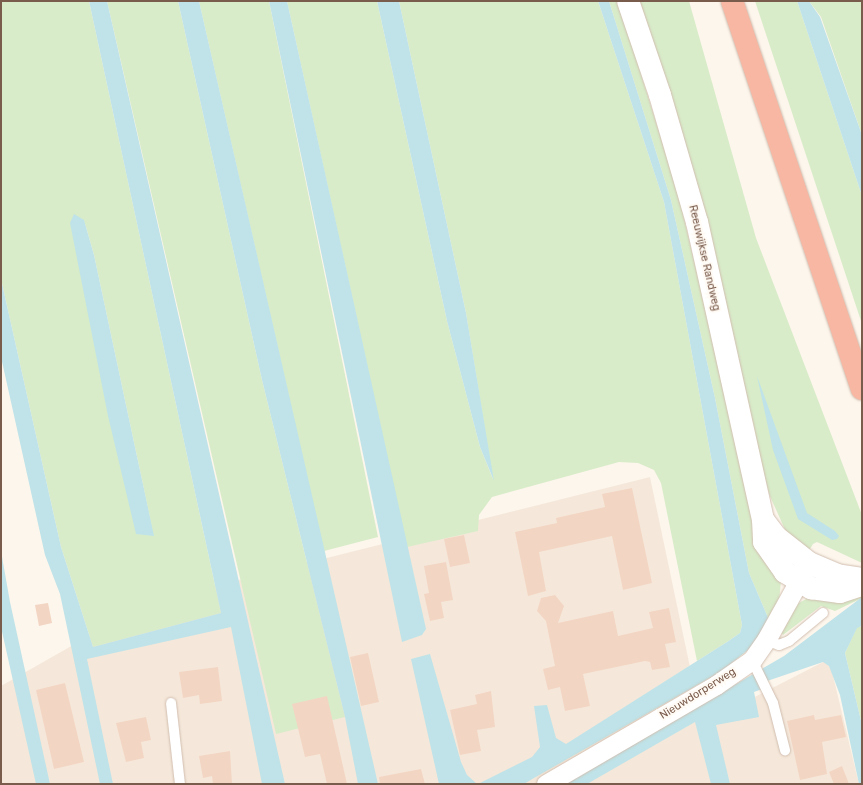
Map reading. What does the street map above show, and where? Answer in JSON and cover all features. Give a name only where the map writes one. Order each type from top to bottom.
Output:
[{"type":"highway","points":[[732,1],[862,389]]},
{"type":"main road","name":"Reeuwijkse Randweg","points":[[628,1],[660,95],[697,222],[763,520],[804,572],[828,592],[845,592],[862,585]]},
{"type":"main road","name":"Reeuwijkse Randweg","points":[[804,572],[862,579]]},
{"type":"street","name":"Nieuwdorperweg","points":[[546,784],[753,662],[804,572]]},
{"type":"lane","points":[[766,640],[779,645],[823,612]]},
{"type":"lane","points":[[753,662],[765,687],[785,750]]},
{"type":"lane","points":[[171,703],[180,784]]},
{"type":"shaded area","points":[[650,477],[702,724],[829,659],[859,784],[1,784],[1,686],[147,603]]},
{"type":"green space","points":[[1,1],[89,1],[221,613],[93,647],[61,547],[1,279]],"holes":[[[84,220],[94,255],[154,536]]]},
{"type":"green space","points":[[107,1],[178,1],[262,380],[345,717],[276,734]]},
{"type":"green space","points":[[199,1],[269,1],[378,537],[324,551]]},
{"type":"green space","points":[[287,1],[377,1],[447,321],[480,447],[493,479],[466,313],[399,1],[598,1],[664,202],[742,625],[740,633],[697,661],[661,483],[654,470],[638,463],[619,462],[492,497],[479,515],[478,531],[407,547]]},
{"type":"green space","points":[[609,1],[618,1],[677,189],[716,353],[781,580],[779,602],[769,620],[749,573],[715,398],[671,200]]},
{"type":"green space","points":[[639,1],[689,1],[756,238],[862,515],[862,563],[817,542],[813,544],[807,554],[787,534],[769,494]]},
{"type":"green space","points":[[755,1],[797,1],[862,196],[862,324]]},
{"type":"green space","points":[[809,1],[862,1],[862,135],[821,17]]},
{"type":"green space","points":[[862,595],[862,598],[835,611],[821,606],[783,635],[780,630],[797,604],[808,598]]},
{"type":"green space","points":[[857,627],[862,627],[862,725],[845,653]]},
{"type":"water","points":[[89,1],[107,1],[285,784],[262,784],[231,627],[87,659],[113,784],[100,784],[60,594],[45,555],[1,357],[1,279],[61,547],[93,647],[221,613]]},
{"type":"water","points":[[178,1],[199,1],[378,784],[358,784],[345,717],[262,380]]},
{"type":"water","points":[[269,1],[287,1],[426,629],[422,635],[402,642]]},
{"type":"water","points":[[377,1],[399,1],[466,313],[494,481],[480,447],[447,321]]},
{"type":"water","points":[[598,1],[609,1],[671,200],[715,398],[749,573],[769,620],[754,645],[722,671],[524,784],[478,784],[532,757],[540,747],[534,706],[547,705],[556,738],[566,744],[727,642],[740,633],[742,625],[664,202]]},
{"type":"water","points":[[797,1],[809,1],[820,17],[862,135],[862,196]]},
{"type":"water","points":[[74,214],[84,220],[94,255],[154,536],[136,534],[108,416],[70,223]]},
{"type":"water","points":[[757,376],[807,513],[835,531],[839,536],[837,539],[832,540],[798,519],[773,450]]},
{"type":"water","points":[[1,551],[10,602],[50,784],[36,784],[1,627]]},
{"type":"water","points":[[862,597],[862,626],[857,628],[845,653],[862,725],[862,784],[859,784],[840,695],[829,666],[823,662],[761,683],[762,689],[754,692],[759,717],[716,725],[730,784],[711,784],[695,722],[587,784],[565,784],[784,656]]},
{"type":"water","points":[[430,654],[461,762],[467,775],[477,784],[439,784],[411,659]]},
{"type":"building","points":[[632,488],[652,583],[623,590],[612,536],[539,552],[546,591],[528,596],[515,532],[557,523],[556,518],[605,507],[602,494]]},
{"type":"building","points":[[464,535],[470,563],[450,567],[444,539]]},
{"type":"building","points":[[446,562],[453,600],[441,602],[444,618],[430,621],[424,594],[429,593],[424,566]]},
{"type":"building","points":[[555,595],[564,606],[558,623],[613,611],[618,636],[653,628],[649,612],[669,608],[676,642],[665,644],[670,667],[652,670],[650,662],[645,661],[583,674],[590,706],[565,711],[560,687],[548,690],[543,669],[555,666],[546,621],[537,611],[541,598]]},
{"type":"building","points":[[48,603],[52,623],[39,626],[35,605]]},
{"type":"building","points":[[368,653],[379,702],[361,706],[350,657]]},
{"type":"building","points":[[218,667],[222,701],[200,704],[199,695],[183,698],[179,672]]},
{"type":"building","points":[[65,683],[84,762],[54,769],[36,690]]},
{"type":"building","points":[[491,691],[495,727],[477,730],[481,751],[460,755],[450,710],[477,704],[475,695]]},
{"type":"building","points":[[327,696],[347,784],[327,784],[320,754],[305,757],[292,704]]},
{"type":"building","points":[[814,715],[815,720],[841,715],[846,737],[822,742],[827,774],[800,780],[787,721]]},
{"type":"building","points":[[146,717],[151,740],[141,742],[144,758],[126,762],[116,723]]},
{"type":"building","points":[[230,751],[232,784],[213,784],[212,776],[203,778],[199,756]]},
{"type":"building","points":[[842,766],[849,784],[834,784],[829,772]]},
{"type":"building","points":[[421,769],[425,784],[380,784],[379,777]]}]
